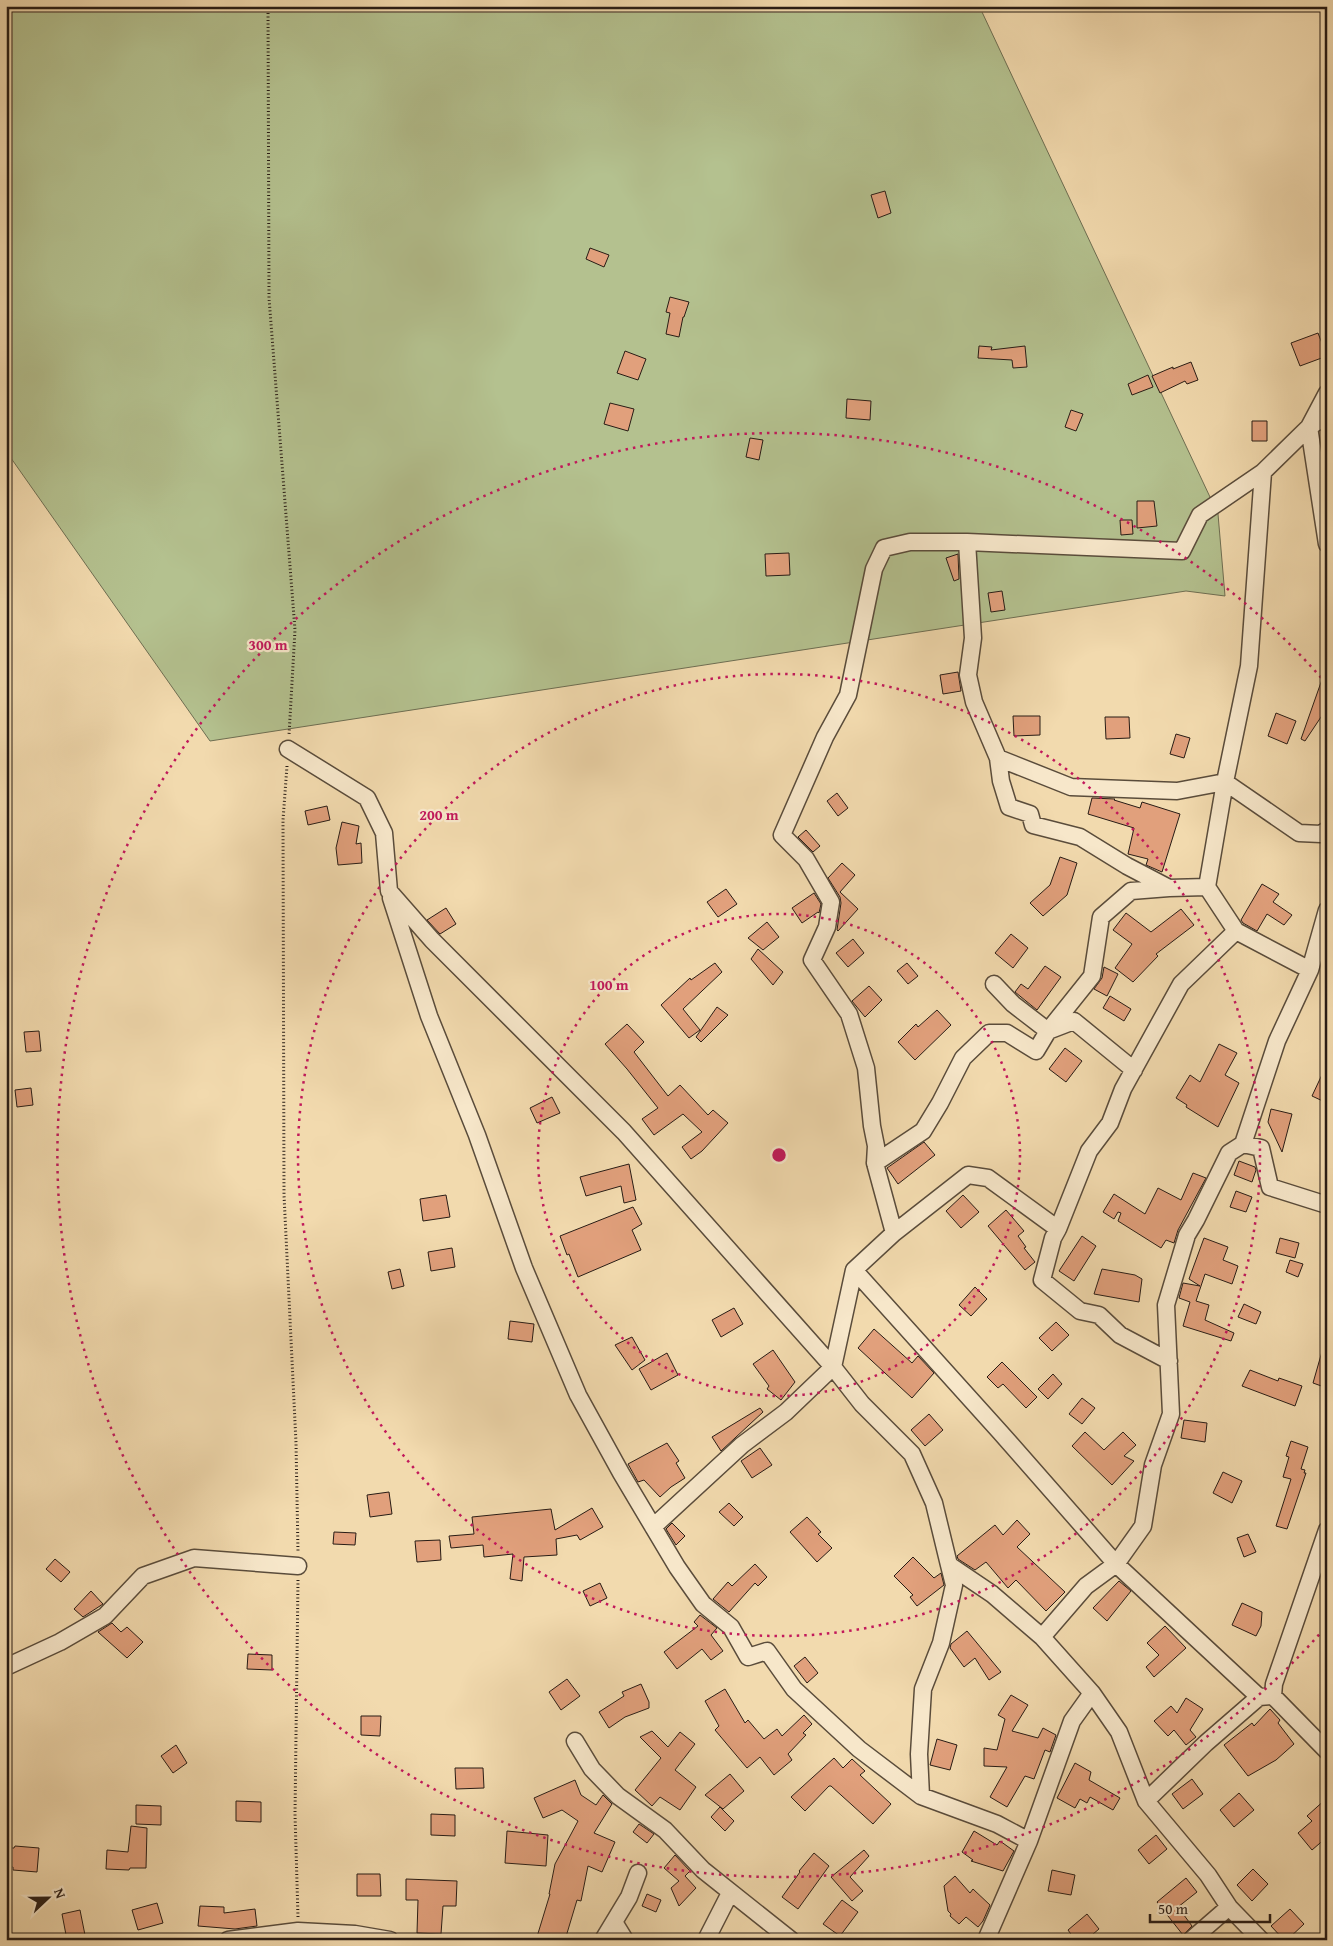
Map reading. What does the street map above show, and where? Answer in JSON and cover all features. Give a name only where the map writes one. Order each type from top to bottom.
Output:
[{"type":"street","points":[[1327,393],[1309,427],[1327,544]]},
{"type":"street","points":[[894,1233],[875,1163],[876,1146],[866,1068],[849,1014],[812,960],[827,927],[831,902],[806,859],[782,836],[825,737],[848,695],[874,569],[884,548],[910,542],[967,542],[1182,552],[1200,515],[1263,472],[1309,427],[1327,416]]},
{"type":"street","points":[[1263,472],[1249,666],[1225,782],[1207,887],[1236,931],[1310,970]]},
{"type":"street","points":[[967,542],[972,638],[968,675],[974,702],[998,758],[1001,781],[1009,807],[1030,814],[1033,825],[1080,837],[1126,866],[1169,888]]},
{"type":"street","points":[[288,749],[367,798],[384,833],[389,891],[429,1016],[477,1135],[524,1268],[578,1395],[677,1567],[704,1604],[731,1626],[748,1656],[767,1651],[794,1689],[860,1749],[921,1796],[997,1824],[1029,1841]]},
{"type":"street","points":[[998,758],[1071,787],[1177,791],[1225,782],[1299,833],[1321,834],[1327,830]]},
{"type":"street","points":[[875,1163],[923,1131],[963,1058],[989,1033],[1007,1033],[1036,1051],[1048,1031],[1092,976],[1101,918],[1131,891],[1207,887]]},
{"type":"street","points":[[389,891],[432,940],[624,1132],[833,1368],[862,1404],[912,1454],[934,1503],[954,1585],[941,1644],[923,1689],[919,1754],[921,1796]]},
{"type":"street","points":[[1042,1637],[1086,1586],[1116,1564],[1143,1526],[1153,1465],[1171,1414],[1166,1305],[1187,1235],[1229,1153],[1243,1144],[1277,1041],[1310,970],[1327,910]]},
{"type":"street","points":[[1169,1361],[1120,1335],[1099,1315],[1080,1311],[1042,1280],[1053,1238],[1089,1151],[1110,1123],[1123,1089],[1181,984],[1236,931]]},
{"type":"street","points":[[994,984],[1014,1004],[1048,1031]]},
{"type":"street","points":[[1048,1031],[1074,1021],[1134,1070]]},
{"type":"street","points":[[1243,1144],[1261,1148],[1270,1187],[1327,1205]]},
{"type":"street","points":[[653,1527],[742,1445],[786,1412],[833,1368],[854,1270],[894,1233],[968,1175],[988,1178],[1058,1229]]},
{"type":"street","points":[[854,1270],[1116,1564],[1327,1751]]},
{"type":"street","points":[[1146,1801],[1206,1743],[1266,1696],[1274,1684],[1327,1530]]},
{"type":"street","points":[[6,1667],[60,1642],[105,1616],[143,1576],[194,1558],[298,1566]]},
{"type":"street","points":[[949,1565],[992,1594],[1042,1637],[1092,1693],[1119,1732],[1146,1801],[1208,1875],[1229,1907],[1261,1940]]},
{"type":"street","points":[[986,1940],[1029,1841],[1072,1722],[1092,1693]]},
{"type":"street","points":[[575,1741],[592,1769],[618,1796],[665,1830],[703,1870],[791,1940]]},
{"type":"street","points":[[603,1940],[629,1897],[638,1873]]},
{"type":"street","points":[[706,1940],[730,1893]]},
{"type":"street","points":[[1191,1940],[1229,1907]]},
{"type":"street","points":[[614,1922],[625,1940]]},
{"type":"street","points":[[228,1940],[298,1931],[355,1934],[390,1940]]},
{"type":"path","points":[[268,6],[269,298],[295,630],[284,820],[284,1195],[296,1443],[298,1566],[295,1814],[298,1931]]},
{"type":"green space","points":[[6,6],[996,6],[982,12],[1218,514],[1225,596],[1186,591],[210,741],[6,451]]},
{"type":"building","points":[[885,191],[891,213],[878,218],[871,195]]},
{"type":"building","points":[[590,248],[609,255],[604,267],[586,259]]},
{"type":"building","points":[[670,297],[689,302],[683,317],[679,337],[666,334],[670,313],[666,312]]},
{"type":"building","points":[[1318,333],[1327,356],[1300,366],[1291,343]]},
{"type":"building","points":[[979,346],[992,347],[991,350],[1025,346],[1027,367],[1013,368],[1012,360],[978,358]]},
{"type":"building","points":[[625,351],[646,359],[638,380],[617,373]]},
{"type":"building","points":[[1191,362],[1198,380],[1187,384],[1185,381],[1160,393],[1152,376]]},
{"type":"building","points":[[1148,375],[1153,387],[1132,395],[1128,384]]},
{"type":"building","points":[[847,399],[871,401],[870,420],[846,418]]},
{"type":"building","points":[[610,403],[634,409],[628,431],[604,424]]},
{"type":"building","points":[[1071,410],[1083,414],[1076,431],[1065,427]]},
{"type":"building","points":[[1252,421],[1267,421],[1267,441],[1252,441]]},
{"type":"building","points":[[750,438],[763,440],[759,460],[746,457]]},
{"type":"building","points":[[1137,501],[1154,501],[1157,526],[1137,528]]},
{"type":"building","points":[[1120,520],[1132,520],[1133,534],[1121,535]]},
{"type":"building","points":[[789,553],[790,575],[766,576],[765,554]]},
{"type":"building","points":[[958,554],[959,579],[954,581],[946,558]]},
{"type":"building","points":[[1002,591],[1005,610],[991,612],[988,593]]},
{"type":"building","points":[[1325,671],[1327,671],[1327,708],[1305,741],[1301,739]]},
{"type":"building","points":[[958,672],[961,691],[943,694],[940,675]]},
{"type":"building","points":[[1276,713],[1296,721],[1287,744],[1268,736]]},
{"type":"building","points":[[1013,716],[1040,716],[1040,735],[1014,736]]},
{"type":"building","points":[[1105,717],[1129,717],[1130,738],[1106,739]]},
{"type":"building","points":[[1176,734],[1190,738],[1184,758],[1170,754]]},
{"type":"building","points":[[837,793],[848,808],[838,816],[827,801]]},
{"type":"building","points":[[1092,798],[1115,799],[1140,808],[1142,802],[1180,814],[1162,872],[1146,865],[1148,859],[1128,854],[1134,828],[1088,814]]},
{"type":"building","points":[[327,806],[330,820],[308,825],[305,811]]},
{"type":"building","points":[[342,822],[359,826],[356,844],[361,843],[362,863],[338,865],[336,848]]},
{"type":"building","points":[[806,830],[820,846],[813,852],[798,837]]},
{"type":"building","points":[[1060,857],[1077,863],[1067,895],[1043,916],[1030,903],[1050,885]]},
{"type":"building","points":[[842,863],[855,875],[840,892],[858,909],[838,931],[840,897],[828,878]]},
{"type":"building","points":[[1262,884],[1279,894],[1273,902],[1292,915],[1284,925],[1267,914],[1257,931],[1241,920]]},
{"type":"building","points":[[726,889],[737,904],[718,917],[707,902]]},
{"type":"building","points":[[814,893],[821,904],[819,913],[802,923],[792,908]]},
{"type":"building","points":[[446,908],[456,924],[440,934],[427,920]]},
{"type":"building","points":[[1181,909],[1194,925],[1156,954],[1158,956],[1133,982],[1115,968],[1132,944],[1113,930],[1126,913],[1151,932]]},
{"type":"building","points":[[767,922],[779,937],[763,950],[748,938]]},
{"type":"building","points":[[1011,934],[1028,948],[1013,968],[995,953]]},
{"type":"building","points":[[853,939],[864,953],[848,967],[836,953]]},
{"type":"building","points":[[758,949],[783,972],[773,985],[751,959]]},
{"type":"building","points":[[715,963],[722,972],[683,1009],[700,1030],[689,1038],[661,1005],[690,978],[691,980]]},
{"type":"building","points":[[907,963],[918,976],[908,984],[897,971]]},
{"type":"building","points":[[1045,966],[1061,977],[1037,1010],[1015,992],[1021,984],[1028,989]]},
{"type":"building","points":[[1104,967],[1118,974],[1107,996],[1094,989],[1102,978]]},
{"type":"building","points":[[869,986],[882,1000],[865,1017],[852,1001]]},
{"type":"building","points":[[1110,996],[1131,1009],[1124,1021],[1103,1008]]},
{"type":"building","points":[[717,1007],[728,1015],[701,1042],[696,1037]]},
{"type":"building","points":[[937,1010],[951,1025],[915,1060],[898,1042],[916,1024],[918,1027]]},
{"type":"building","points":[[627,1024],[644,1042],[634,1052],[668,1096],[680,1085],[708,1115],[713,1110],[728,1123],[702,1151],[691,1159],[682,1147],[702,1132],[683,1114],[654,1135],[642,1119],[658,1108],[605,1044]]},
{"type":"building","points":[[39,1031],[41,1051],[26,1052],[24,1032]]},
{"type":"building","points":[[1219,1044],[1237,1053],[1225,1075],[1239,1083],[1218,1127],[1186,1107],[1187,1105],[1176,1098],[1190,1075],[1200,1082]]},
{"type":"building","points":[[1065,1048],[1082,1061],[1066,1082],[1049,1069]]},
{"type":"building","points":[[1327,1064],[1327,1103],[1312,1096]]},
{"type":"building","points":[[31,1088],[33,1105],[17,1107],[15,1090]]},
{"type":"building","points":[[552,1097],[560,1113],[537,1123],[530,1108]]},
{"type":"building","points":[[1271,1109],[1292,1114],[1282,1152],[1268,1122]]},
{"type":"building","points":[[924,1142],[935,1155],[898,1184],[887,1168]]},
{"type":"building","points":[[1239,1161],[1255,1167],[1256,1170],[1252,1182],[1234,1175]]},
{"type":"building","points":[[629,1164],[636,1200],[624,1203],[621,1186],[586,1196],[580,1177]]},
{"type":"building","points":[[1193,1173],[1206,1178],[1178,1230],[1174,1243],[1166,1240],[1161,1248],[1118,1221],[1121,1213],[1118,1212],[1114,1219],[1103,1212],[1114,1194],[1145,1214],[1158,1188],[1181,1200]]},
{"type":"building","points":[[1236,1191],[1252,1197],[1246,1212],[1230,1207]]},
{"type":"building","points":[[446,1195],[450,1217],[423,1221],[420,1199]]},
{"type":"building","points":[[963,1195],[979,1212],[961,1228],[946,1211]]},
{"type":"building","points":[[633,1207],[642,1224],[632,1230],[641,1250],[578,1277],[560,1236]]},
{"type":"building","points":[[1006,1210],[1024,1231],[1018,1236],[1026,1247],[1024,1248],[1035,1262],[1025,1270],[988,1226]]},
{"type":"building","points":[[1082,1236],[1096,1246],[1074,1281],[1059,1271]]},
{"type":"building","points":[[1204,1238],[1228,1247],[1223,1260],[1238,1266],[1232,1284],[1205,1274],[1196,1301],[1209,1305],[1205,1320],[1234,1333],[1231,1341],[1183,1326],[1190,1302],[1179,1298],[1183,1283],[1200,1286],[1189,1279]]},
{"type":"building","points":[[1280,1238],[1299,1243],[1295,1258],[1276,1253]]},
{"type":"building","points":[[452,1248],[455,1267],[431,1271],[428,1252]]},
{"type":"building","points":[[1290,1260],[1303,1264],[1298,1277],[1286,1272]]},
{"type":"building","points":[[400,1269],[404,1286],[392,1289],[388,1272]]},
{"type":"building","points":[[1102,1269],[1135,1275],[1142,1279],[1139,1302],[1094,1294]]},
{"type":"building","points":[[975,1287],[987,1299],[971,1316],[959,1305]]},
{"type":"building","points":[[1244,1304],[1261,1312],[1256,1324],[1238,1317]]},
{"type":"building","points":[[734,1308],[743,1324],[721,1337],[712,1320]]},
{"type":"building","points":[[510,1321],[534,1324],[532,1342],[508,1339]]},
{"type":"building","points":[[1056,1322],[1069,1335],[1052,1351],[1039,1338]]},
{"type":"building","points":[[874,1329],[912,1363],[918,1356],[934,1373],[912,1398],[858,1348]]},
{"type":"building","points":[[632,1337],[645,1360],[632,1370],[615,1345]]},
{"type":"building","points":[[1323,1348],[1327,1349],[1327,1388],[1313,1383]]},
{"type":"building","points":[[773,1350],[795,1382],[781,1400],[767,1389],[769,1386],[753,1364]]},
{"type":"building","points":[[667,1353],[678,1375],[651,1390],[639,1369]]},
{"type":"building","points":[[1002,1362],[1037,1397],[1026,1408],[1003,1384],[998,1388],[987,1377]]},
{"type":"building","points":[[1250,1370],[1278,1381],[1279,1378],[1302,1386],[1295,1406],[1242,1386]]},
{"type":"building","points":[[1053,1374],[1062,1384],[1048,1399],[1038,1389]]},
{"type":"building","points":[[1082,1398],[1095,1408],[1082,1424],[1069,1414]]},
{"type":"building","points":[[760,1408],[763,1412],[721,1451],[712,1437]]},
{"type":"building","points":[[929,1414],[943,1430],[925,1446],[911,1430]]},
{"type":"building","points":[[1184,1420],[1207,1423],[1205,1442],[1181,1438]]},
{"type":"building","points":[[1085,1432],[1104,1450],[1123,1432],[1136,1445],[1124,1456],[1134,1461],[1112,1485],[1072,1446]]},
{"type":"building","points":[[1291,1441],[1308,1447],[1301,1469],[1305,1470],[1304,1473],[1306,1473],[1287,1529],[1276,1526],[1291,1479],[1283,1477],[1289,1457],[1286,1456]]},
{"type":"building","points":[[667,1443],[679,1461],[676,1463],[685,1478],[660,1497],[644,1480],[638,1482],[628,1464]]},
{"type":"building","points":[[760,1448],[772,1465],[752,1478],[741,1461]]},
{"type":"building","points":[[1223,1472],[1242,1481],[1232,1503],[1213,1493]]},
{"type":"building","points":[[389,1492],[392,1514],[370,1517],[367,1495]]},
{"type":"building","points":[[729,1503],[743,1517],[734,1526],[719,1512]]},
{"type":"building","points":[[592,1508],[603,1527],[580,1540],[577,1535],[556,1539],[557,1555],[524,1557],[522,1581],[510,1579],[513,1554],[484,1557],[483,1545],[451,1548],[449,1536],[474,1534],[472,1517],[551,1509],[555,1530]]},
{"type":"building","points":[[807,1517],[821,1532],[818,1534],[832,1548],[817,1562],[790,1532]]},
{"type":"building","points":[[1017,1520],[1030,1534],[1017,1547],[1065,1592],[1046,1611],[1016,1580],[1008,1588],[986,1562],[975,1570],[958,1559],[957,1556],[995,1525],[1003,1535]]},
{"type":"building","points":[[672,1523],[685,1536],[676,1545],[666,1529]]},
{"type":"building","points":[[334,1532],[356,1533],[355,1545],[333,1544]]},
{"type":"building","points":[[1248,1534],[1256,1552],[1244,1557],[1237,1538]]},
{"type":"building","points":[[440,1540],[441,1560],[417,1562],[415,1541]]},
{"type":"building","points":[[913,1557],[934,1578],[941,1573],[944,1585],[917,1606],[910,1597],[913,1595],[894,1576]]},
{"type":"building","points":[[55,1559],[70,1572],[61,1582],[46,1569]]},
{"type":"building","points":[[755,1564],[767,1577],[758,1586],[755,1583],[729,1612],[713,1599],[728,1582],[732,1586]]},
{"type":"building","points":[[1119,1581],[1131,1591],[1107,1621],[1093,1608]]},
{"type":"building","points":[[600,1583],[607,1598],[590,1606],[583,1591]]},
{"type":"building","points":[[91,1591],[103,1604],[83,1617],[74,1609]]},
{"type":"building","points":[[1242,1603],[1262,1612],[1261,1626],[1256,1636],[1232,1625]]},
{"type":"building","points":[[700,1615],[717,1628],[711,1635],[723,1651],[711,1660],[702,1649],[677,1669],[664,1652],[698,1626],[694,1622]]},
{"type":"building","points":[[112,1623],[121,1632],[127,1627],[143,1642],[127,1658],[98,1632]]},
{"type":"building","points":[[1165,1626],[1186,1648],[1154,1677],[1146,1667],[1159,1655],[1147,1643]]},
{"type":"building","points":[[967,1631],[1001,1672],[989,1680],[975,1658],[964,1667],[950,1648],[951,1644]]},
{"type":"building","points":[[248,1654],[272,1655],[272,1670],[247,1669]]},
{"type":"building","points":[[805,1657],[818,1673],[807,1683],[794,1666]]},
{"type":"building","points":[[567,1679],[580,1696],[561,1710],[549,1692]]},
{"type":"building","points":[[641,1684],[649,1702],[649,1708],[625,1717],[609,1728],[599,1712],[624,1696],[622,1692]]},
{"type":"building","points":[[725,1689],[745,1723],[748,1720],[764,1739],[777,1729],[782,1736],[804,1715],[812,1724],[803,1733],[806,1735],[788,1754],[792,1760],[774,1775],[760,1757],[747,1768],[715,1730],[719,1726],[705,1701]]},
{"type":"building","points":[[1011,1695],[1028,1705],[1012,1731],[1038,1738],[1043,1728],[1056,1735],[1050,1752],[1045,1750],[1034,1779],[1025,1776],[1007,1807],[990,1797],[1007,1767],[984,1766],[984,1748],[997,1750],[1005,1719],[998,1715]]},
{"type":"building","points":[[1186,1698],[1203,1709],[1190,1730],[1196,1737],[1186,1745],[1174,1730],[1168,1736],[1154,1721],[1171,1706],[1177,1713]]},
{"type":"building","points":[[1270,1709],[1280,1720],[1278,1723],[1294,1744],[1276,1760],[1248,1776],[1224,1745],[1252,1723],[1254,1726]]},
{"type":"building","points":[[361,1716],[381,1716],[380,1736],[361,1735]]},
{"type":"building","points":[[652,1731],[668,1747],[680,1732],[695,1744],[675,1770],[696,1787],[680,1810],[660,1797],[652,1806],[635,1790],[661,1758],[640,1737]]},
{"type":"building","points":[[937,1739],[957,1745],[950,1770],[930,1765]]},
{"type":"building","points":[[176,1745],[187,1763],[173,1773],[161,1756]]},
{"type":"building","points":[[834,1758],[843,1768],[852,1759],[865,1771],[860,1775],[891,1804],[873,1824],[831,1786],[805,1811],[791,1797]]},
{"type":"building","points":[[1075,1763],[1091,1772],[1089,1780],[1120,1798],[1113,1810],[1090,1797],[1087,1803],[1080,1799],[1075,1808],[1057,1798]]},
{"type":"building","points":[[455,1768],[483,1768],[484,1788],[456,1789]]},
{"type":"building","points":[[730,1774],[744,1791],[723,1809],[705,1795]]},
{"type":"building","points":[[1192,1779],[1203,1794],[1183,1809],[1172,1794]]},
{"type":"building","points":[[575,1780],[581,1795],[596,1805],[603,1795],[612,1804],[594,1833],[615,1842],[602,1872],[588,1866],[581,1901],[577,1900],[565,1940],[536,1940],[550,1894],[555,1864],[578,1821],[562,1810],[543,1818],[534,1798]]},
{"type":"building","points":[[1239,1793],[1254,1810],[1234,1827],[1220,1810]]},
{"type":"building","points":[[1327,1798],[1327,1837],[1312,1850],[1298,1833],[1312,1821],[1307,1816]]},
{"type":"building","points":[[236,1801],[261,1802],[261,1822],[236,1821]]},
{"type":"building","points":[[136,1805],[161,1806],[161,1825],[136,1824]]},
{"type":"building","points":[[720,1807],[734,1821],[725,1831],[711,1817]]},
{"type":"building","points":[[431,1814],[455,1815],[455,1836],[431,1835]]},
{"type":"building","points":[[639,1824],[654,1834],[647,1843],[633,1832]]},
{"type":"building","points":[[131,1826],[147,1828],[146,1868],[130,1868],[129,1870],[106,1869],[107,1850],[128,1852]]},
{"type":"building","points":[[507,1831],[548,1835],[546,1866],[505,1863]]},
{"type":"building","points":[[974,1831],[997,1845],[1000,1841],[1014,1851],[1003,1871],[971,1861],[973,1860],[962,1852]]},
{"type":"building","points":[[1156,1835],[1167,1849],[1149,1864],[1138,1850]]},
{"type":"building","points":[[15,1846],[39,1848],[37,1872],[13,1870],[13,1867],[6,1867],[6,1848],[14,1848]]},
{"type":"building","points":[[864,1850],[869,1856],[850,1877],[863,1891],[852,1901],[831,1877]]},
{"type":"building","points":[[814,1853],[829,1866],[798,1909],[782,1897],[799,1871]]},
{"type":"building","points":[[675,1855],[690,1871],[685,1876],[696,1888],[679,1906],[671,1888],[679,1881],[664,1868]]},
{"type":"building","points":[[1253,1869],[1268,1884],[1252,1901],[1237,1885]]},
{"type":"building","points":[[1052,1870],[1075,1875],[1071,1895],[1048,1891]]},
{"type":"building","points":[[357,1874],[380,1874],[381,1896],[357,1896]]},
{"type":"building","points":[[955,1876],[970,1893],[973,1889],[990,1905],[983,1921],[978,1927],[966,1917],[959,1924],[950,1916],[944,1886]]},
{"type":"building","points":[[1186,1878],[1197,1892],[1178,1907],[1192,1926],[1183,1935],[1157,1902]]},
{"type":"building","points":[[406,1879],[457,1881],[456,1906],[443,1906],[441,1934],[417,1933],[418,1900],[406,1900]]},
{"type":"building","points":[[647,1894],[661,1900],[656,1912],[642,1906]]},
{"type":"building","points":[[842,1900],[858,1912],[840,1936],[823,1924]]},
{"type":"building","points":[[157,1903],[163,1923],[138,1930],[132,1910]]},
{"type":"building","points":[[200,1906],[224,1907],[224,1913],[255,1909],[257,1926],[235,1929],[198,1926]]},
{"type":"building","points":[[1290,1909],[1304,1924],[1287,1940],[1284,1940],[1271,1926]]},
{"type":"building","points":[[80,1910],[86,1940],[67,1940],[62,1914]]},
{"type":"building","points":[[1087,1914],[1099,1929],[1086,1940],[1075,1940],[1068,1930]]}]
